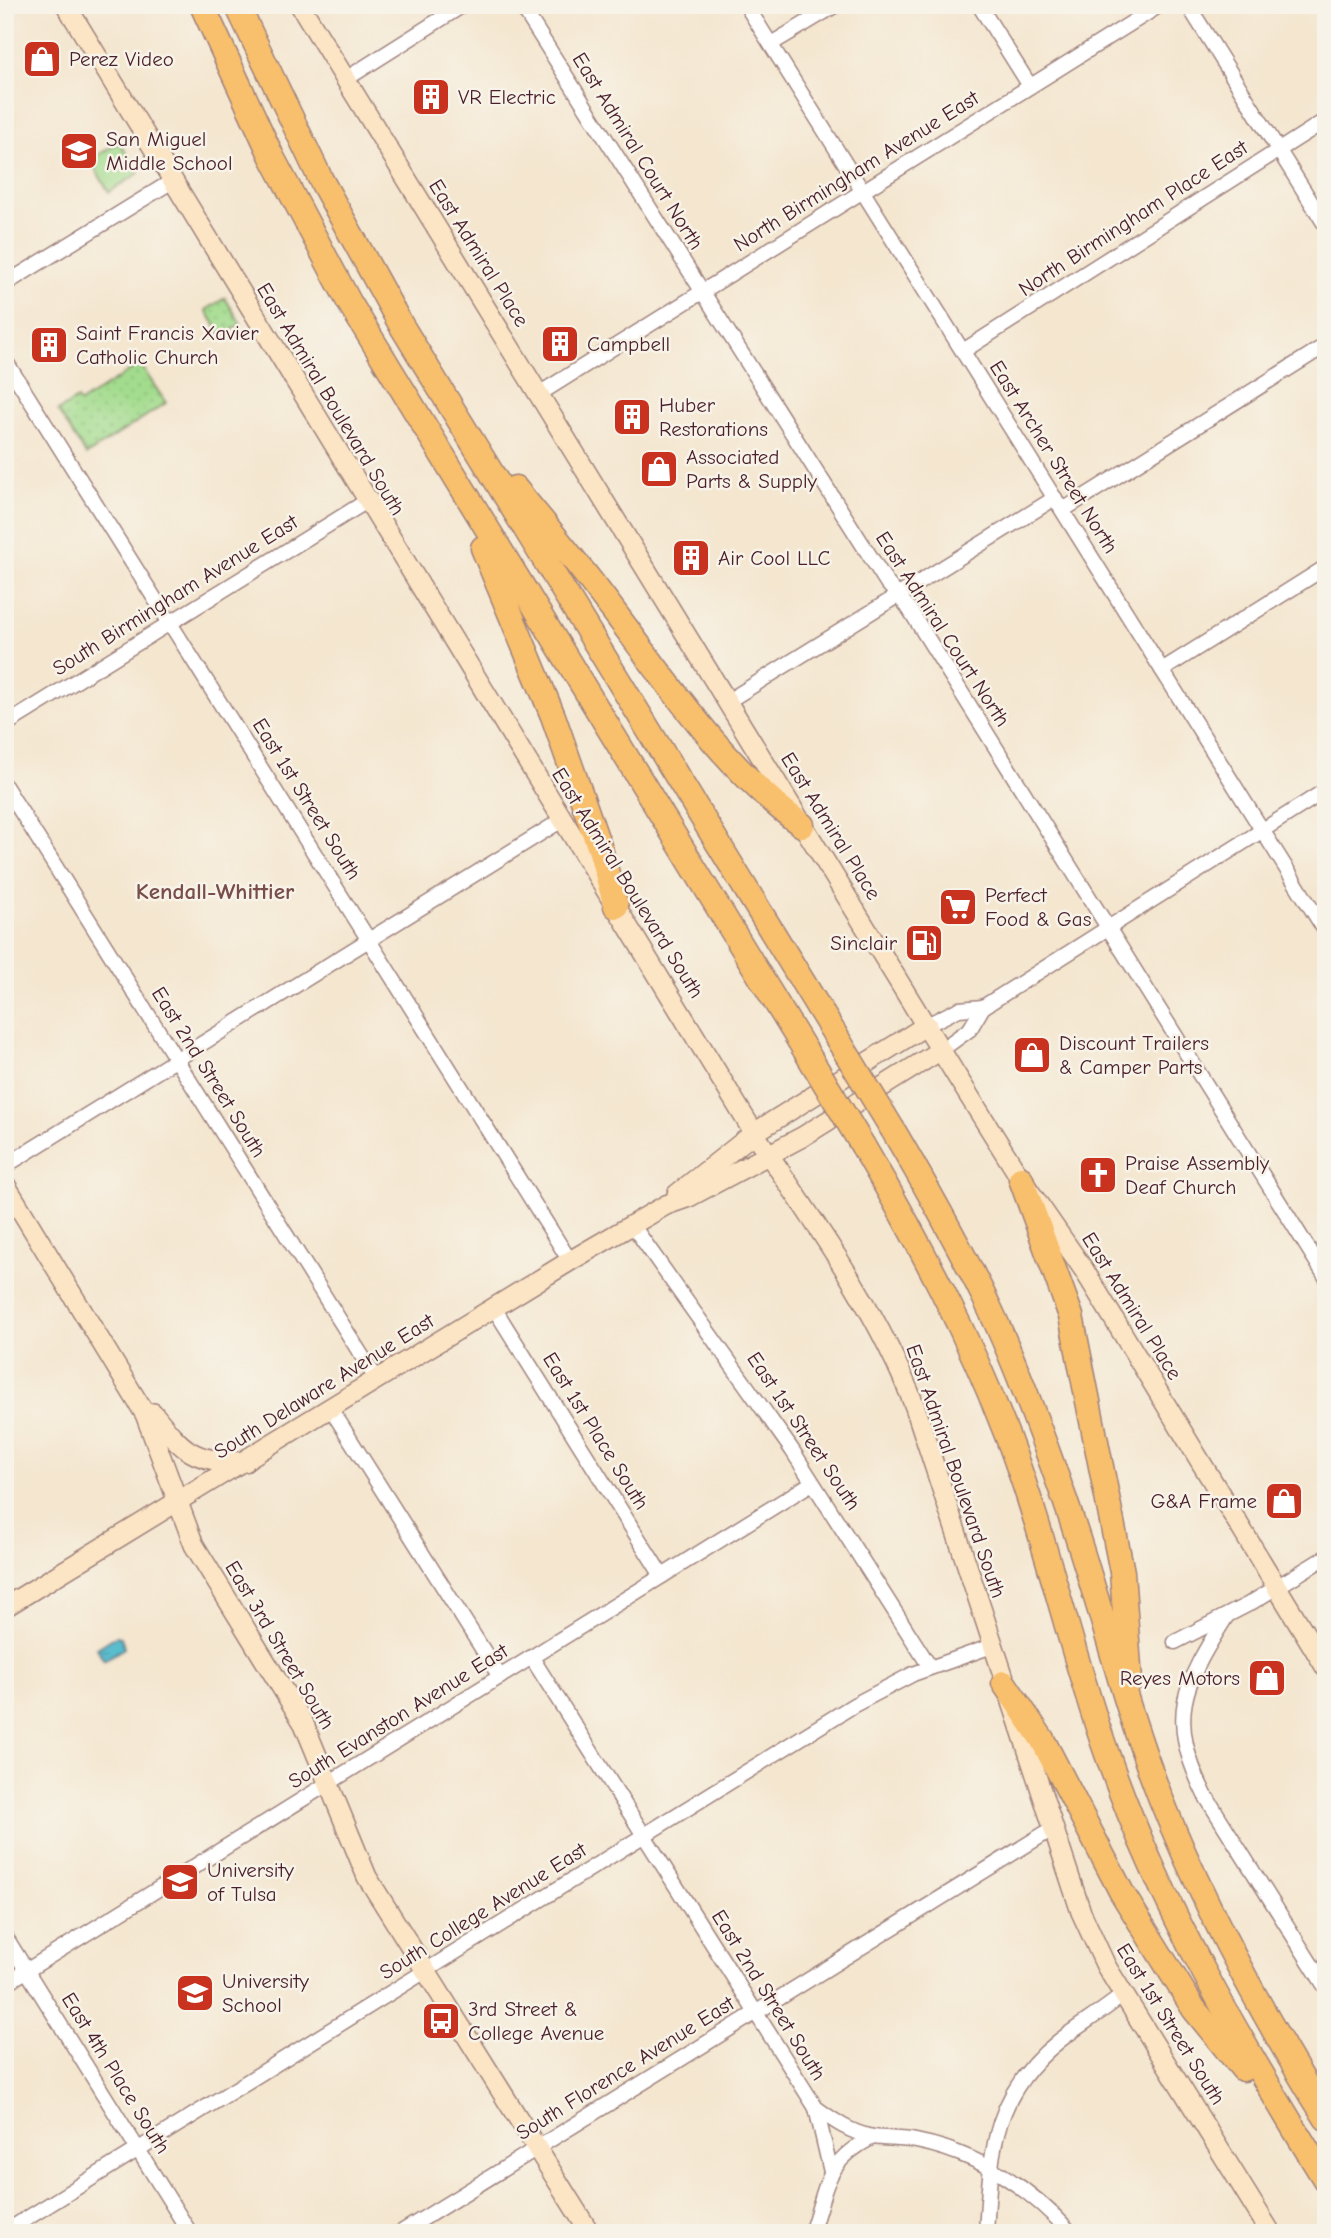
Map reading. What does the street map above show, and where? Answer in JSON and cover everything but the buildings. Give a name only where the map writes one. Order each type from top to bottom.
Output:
[{"type":"highway","points":[[202,5],[304,220],[349,302],[863,1146],[932,1269],[1009,1440],[1107,1755],[1177,1924],[1223,2010],[1326,2180]]},
{"type":"highway","points":[[237,5],[355,244],[454,413],[894,1129],[946,1222],[989,1308],[1026,1395],[1062,1492],[1133,1724],[1188,1865],[1253,1996],[1326,2118]]},
{"type":"highway","points":[[454,413],[596,587],[679,698],[769,800],[802,825]]},
{"type":"highway","points":[[459,485],[514,627],[553,716],[601,852],[616,906]]},
{"type":"highway","points":[[1021,1179],[1071,1316],[1086,1384],[1122,1572],[1133,1724]]},
{"type":"highway","points":[[1004,1683],[1042,1740],[1099,1853],[1194,2009],[1301,2140]]},
{"type":"main road","name":"East Admiral Boulevard South","points":[[66,5],[754,1133],[863,1296],[900,1368],[1052,1829]]},
{"type":"main road","name":"East Admiral Place","points":[[300,5],[802,825],[1021,1179],[1084,1270],[1326,1668]]},
{"type":"main road","name":"South Delaware Avenue East","points":[[6,1606],[570,1261],[633,1226],[666,1205],[754,1133],[927,1025]]},
{"type":"main road","name":"South Delaware Avenue East","points":[[666,1205],[689,1197],[769,1155],[941,1050]]},
{"type":"main road","name":"East 3rd Street South","points":[[5,1184],[130,1385],[153,1433],[201,1559],[304,1724],[367,1877],[590,2233]]},
{"type":"main road","points":[[130,1385],[175,1442],[213,1461],[245,1462]]},
{"type":"main road","name":"East 1st Street South","points":[[1052,1829],[1081,1912],[1124,1994],[1271,2233]]},
{"type":"street","points":[[345,79],[463,5]]},
{"type":"street","name":"East Admiral Court North","points":[[521,5],[874,564],[908,607],[1326,1277]]},
{"type":"street","name":"East Archer Street North","points":[[746,5],[1326,932]]},
{"type":"street","points":[[771,44],[836,5]]},
{"type":"street","points":[[979,5],[1030,86]]},
{"type":"street","name":"North Birmingham Avenue East","points":[[539,394],[1160,5]]},
{"type":"street","points":[[1188,5],[1326,226]]},
{"type":"street","name":"North Birmingham Place East","points":[[963,351],[1326,120]]},
{"type":"street","points":[[5,284],[174,180]]},
{"type":"street","points":[[728,701],[897,595],[1059,504],[1326,345]]},
{"type":"street","name":"East 1st Street South","points":[[5,360],[570,1261]]},
{"type":"street","name":"South Birmingham Avenue East","points":[[5,725],[367,501]]},
{"type":"street","points":[[1162,670],[1326,567]]},
{"type":"street","name":"East 2nd Street South","points":[[5,786],[377,1380]]},
{"type":"street","points":[[927,1025],[959,1010],[983,1007],[1326,790]]},
{"type":"street","points":[[5,1166],[562,820]]},
{"type":"street","points":[[941,1050],[970,1029],[983,1007]]},
{"type":"street","name":"East 1st Street South","points":[[633,1226],[769,1416],[930,1667]]},
{"type":"street","name":"East 1st Place South","points":[[494,1308],[662,1576]]},
{"type":"street","points":[[331,1409],[500,1677]]},
{"type":"street","name":"South Evanston Avenue East","points":[[5,1984],[812,1483]]},
{"type":"street","points":[[1175,1642],[1276,1589],[1326,1557]]},
{"type":"street","points":[[1226,1617],[1192,1673],[1182,1719],[1183,1740],[1192,1769],[1326,1988]]},
{"type":"street","name":"South College Avenue East","points":[[5,2231],[854,1705],[930,1667],[992,1646]]},
{"type":"street","name":"East 2nd Street South","points":[[532,1658],[816,2108],[849,2130],[873,2137],[937,2146],[971,2157],[1042,2204],[1071,2233]]},
{"type":"street","name":"South Florence Avenue East","points":[[400,2233],[1052,1829]]},
{"type":"street","name":"East 4th Place South","points":[[5,1936],[190,2233]]},
{"type":"street","points":[[986,2233],[990,2168],[998,2128],[1023,2079],[1058,2042],[1124,1994]]},
{"type":"street","points":[[816,2108],[831,2172]]},
{"type":"street","points":[[811,2233],[831,2172],[842,2156],[873,2137]]},
{"type":"green space","points":[[119,142],[139,173],[109,192],[90,160]]},
{"type":"green space","points":[[225,298],[241,324],[222,336],[206,310]]},
{"type":"green space","points":[[140,364],[166,403],[86,455],[58,411],[77,399],[80,403]]},
{"type":"water","points":[[116,1636],[121,1637],[124,1648],[104,1660],[97,1648]]},
{"type":"place","name":"Perez Video","points":[[42,59]]},
{"type":"place","name":"VR Electric","points":[[431,97]]},
{"type":"place","name":"San Miguel Middle School","points":[[79,151]]},
{"type":"place","name":"Campbell","points":[[560,344]]},
{"type":"place","name":"Saint Francis Xavier Catholic Church","points":[[49,345]]},
{"type":"place","name":"Huber Restorations","points":[[632,417]]},
{"type":"place","name":"Associated Parts & Supply","points":[[659,469]]},
{"type":"place","name":"Air Cool LLC","points":[[691,558]]},
{"type":"place","name":"Perfect Food & Gas","points":[[958,907]]},
{"type":"place","name":"Sinclair","points":[[924,943]]},
{"type":"place","name":"Discount Trailers & Camper Parts","points":[[1032,1055]]},
{"type":"place","name":"Praise Assembly Deaf Church","points":[[1098,1175]]},
{"type":"place","name":"G&A Frame","points":[[1284,1501]]},
{"type":"place","name":"Reyes Motors","points":[[1267,1678]]},
{"type":"place","name":"University of Tulsa","points":[[180,1882]]},
{"type":"place","name":"University School","points":[[195,1993]]},
{"type":"place","name":"3rd Street & College Avenue","points":[[441,2021]]},
{"type":"district","name":"Kendall-Whittier","points":[[215,891]]}]
